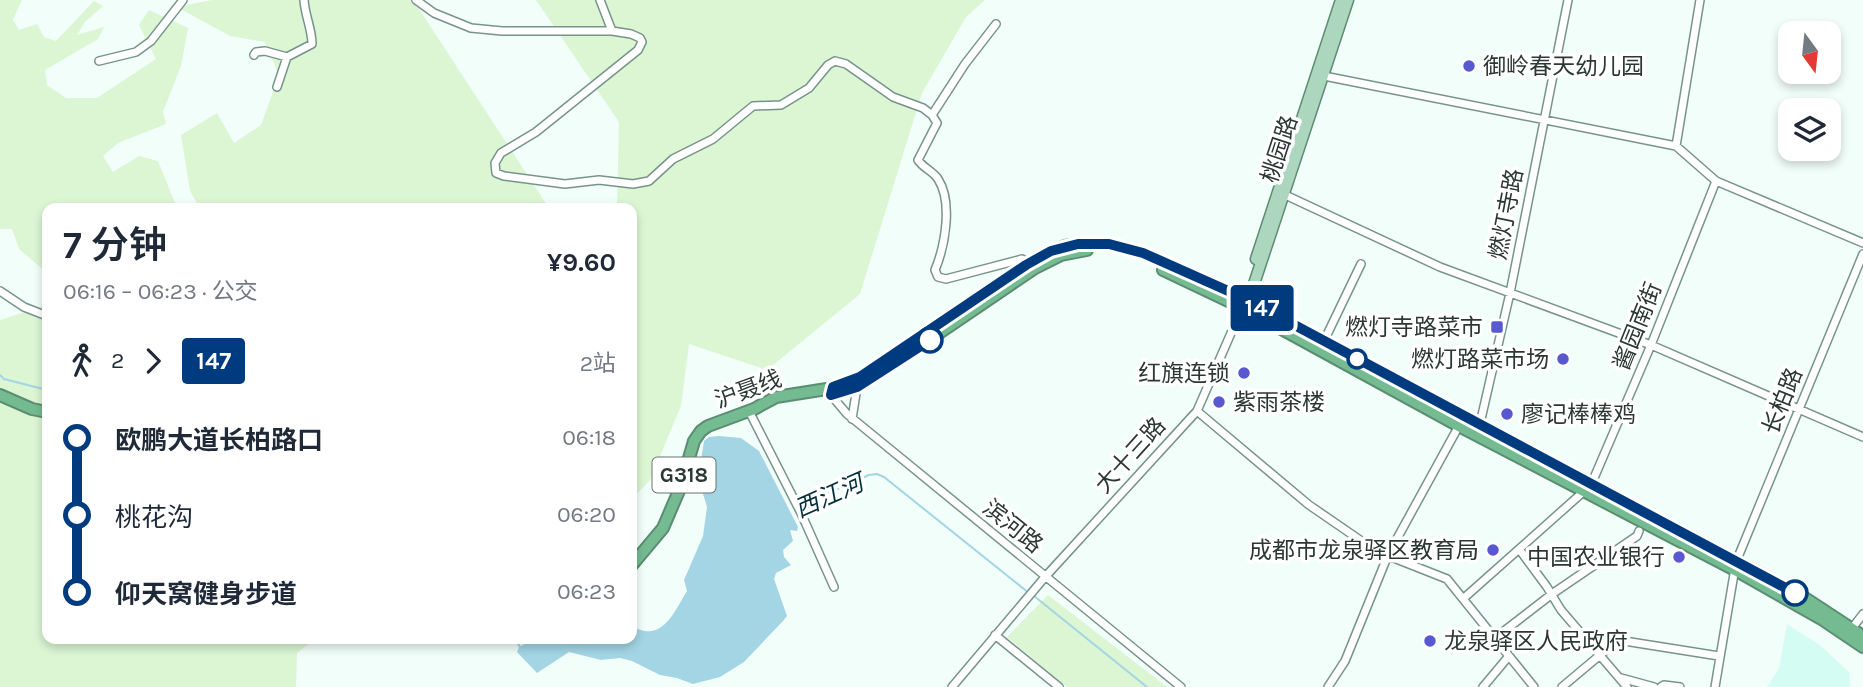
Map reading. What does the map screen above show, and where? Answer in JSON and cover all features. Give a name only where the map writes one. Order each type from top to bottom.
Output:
[{"type":"highway","name":"沪聂线","points":[[637,559],[663,527],[681,486],[689,453],[697,436],[708,426],[752,410],[776,397],[832,391],[860,377],[1029,263],[1065,246],[1109,244],[1143,253],[1244,304]]},
{"type":"highway","name":"G318","points":[[832,391],[857,387],[1035,268],[1061,255],[1098,250],[1126,253],[1324,341],[1478,430],[1735,566],[1802,596],[1863,636]]},
{"type":"highway","name":"G318","points":[[1244,304],[1462,421]]},
{"type":"highway","points":[[0,395],[42,411]]},
{"type":"highway","name":"G318","points":[[1735,566],[1863,647]]},
{"type":"main road","points":[[1320,75],[1341,0]]},
{"type":"main road","name":"桃园路","points":[[1244,304],[1320,75],[1348,0]]},
{"type":"street","points":[[99,61],[136,52],[151,41],[183,0]]},
{"type":"street","points":[[277,87],[288,57],[312,44],[312,30],[305,12],[304,0]]},
{"type":"street","points":[[416,0],[434,13],[471,28],[502,31],[612,32],[640,38],[641,46],[536,132],[501,153],[495,163],[496,173],[516,179],[565,184],[599,180],[633,184],[649,181],[673,159],[713,139],[753,106],[781,104],[809,88],[828,65],[835,61],[846,64],[892,97],[923,108],[933,115],[937,123],[918,160],[936,176],[944,189],[948,206],[945,240],[935,270],[938,277],[946,279],[1022,259],[1029,263]]},
{"type":"street","points":[[600,0],[612,32]]},
{"type":"street","name":"燃灯寺路","points":[[1478,430],[1510,293],[1568,0]]},
{"type":"street","points":[[1676,146],[1700,0]]},
{"type":"street","points":[[933,115],[965,64],[996,24]]},
{"type":"street","points":[[254,55],[256,52],[265,51],[288,57]]},
{"type":"street","points":[[1320,75],[1676,146],[1716,180],[1863,243]]},
{"type":"street","name":"酱园南街","points":[[1587,488],[1651,345],[1716,180]]},
{"type":"street","points":[[1280,193],[1440,267],[1651,345],[1863,437]]},
{"type":"street","name":"长柏路","points":[[1715,687],[1735,566],[1863,254]]},
{"type":"street","points":[[1324,341],[1361,264]]},
{"type":"street","points":[[0,291],[24,307],[42,314]]},
{"type":"street","name":"大十三路","points":[[952,687],[1045,577],[1196,411],[1244,304]]},
{"type":"street","points":[[852,419],[857,387]]},
{"type":"street","name":"滨河路","points":[[832,391],[852,419],[1181,687]]},
{"type":"street","points":[[752,410],[834,587]]},
{"type":"street","points":[[1196,411],[1310,505],[1376,551],[1447,579],[1534,687]]},
{"type":"street","points":[[1328,687],[1345,661],[1388,555],[1462,421]]},
{"type":"street","points":[[1464,598],[1587,488]]},
{"type":"street","points":[[1495,638],[1552,594],[1637,536],[1639,531]]},
{"type":"street","points":[[1518,549],[1561,610],[1627,687]]},
{"type":"street","points":[[1853,628],[1863,614]]},
{"type":"street","points":[[995,635],[1059,687]]},
{"type":"street","points":[[1562,687],[1618,640],[1719,656]]},
{"type":"street","points":[[1483,687],[1510,656]]},
{"type":"street","points":[[1619,677],[1654,687]]},
{"type":"street","points":[[1661,687],[1664,684],[1680,687]]},
{"type":"shaded area","points":[[0,0],[22,0],[13,20],[19,30],[37,24],[44,37],[56,41],[94,1],[103,6],[85,22],[77,35],[104,27],[98,39],[45,70],[47,85],[66,98],[97,98],[156,59],[139,25],[149,10],[188,28],[181,66],[163,112],[166,124],[118,143],[103,156],[113,172],[139,156],[158,161],[175,203],[42,203],[42,269],[19,249],[12,229],[0,229]]},
{"type":"shaded area","points":[[212,0],[410,0],[419,9],[546,203],[197,203],[190,191],[181,135],[217,113],[234,143],[261,125],[279,76],[265,42],[230,36],[177,7]]},
{"type":"shaded area","points":[[536,0],[985,0],[966,17],[922,93],[860,294],[767,370],[689,344],[681,406],[650,480],[637,494],[637,203],[617,203],[619,122]]},
{"type":"shaded area","points":[[42,307],[42,644],[309,644],[297,653],[296,687],[0,687],[0,320]]},
{"type":"shaded area","points":[[1048,595],[1167,687],[1067,687],[1007,637]]},
{"type":"shaded area","points":[[1787,624],[1821,646],[1849,672],[1850,687],[1767,687],[1779,668]]},
{"type":"water","points":[[709,437],[741,438],[759,451],[798,527],[797,531],[790,530],[793,541],[783,550],[784,557],[791,565],[776,573],[774,579],[787,616],[744,662],[720,677],[693,684],[660,675],[632,661],[620,658],[601,660],[569,652],[537,673],[517,652],[519,647],[525,644],[637,644],[637,628],[651,631],[666,623],[672,616],[687,591],[684,580],[703,536],[707,507],[697,474],[704,441]]},
{"type":"waterway","name":"西江河","points":[[0,375],[4,379],[42,389]]},
{"type":"waterway","name":"西江河","points":[[799,506],[869,475],[877,474],[1029,593]]},
{"type":"waterway","name":"西江河","points":[[1034,596],[1147,687]]},
{"type":"bus line","name":"147","points":[[930,340],[857,387],[831,395],[833,387],[860,377],[1037,258],[1065,246],[1078,244],[1121,246],[1244,298],[1795,593]]},
{"type":"place","name":"御岭春天幼儿园","points":[[1469,66]]},
{"type":"place","name":"燃灯寺路菜市","points":[[1497,327]]},
{"type":"place","name":"燃灯路菜市场","points":[[1563,359]]},
{"type":"place","name":"红旗连锁","points":[[1244,373]]},
{"type":"place","name":"紫雨茶楼","points":[[1219,402]]},
{"type":"place","name":"廖记棒棒鸡","points":[[1507,414]]},
{"type":"place","name":"成都市龙泉驿区教育局","points":[[1493,550]]},
{"type":"place","name":"中国农业银行","points":[[1679,557]]},
{"type":"place","name":"龙泉驿区人民政府","points":[[1430,641]]}]
